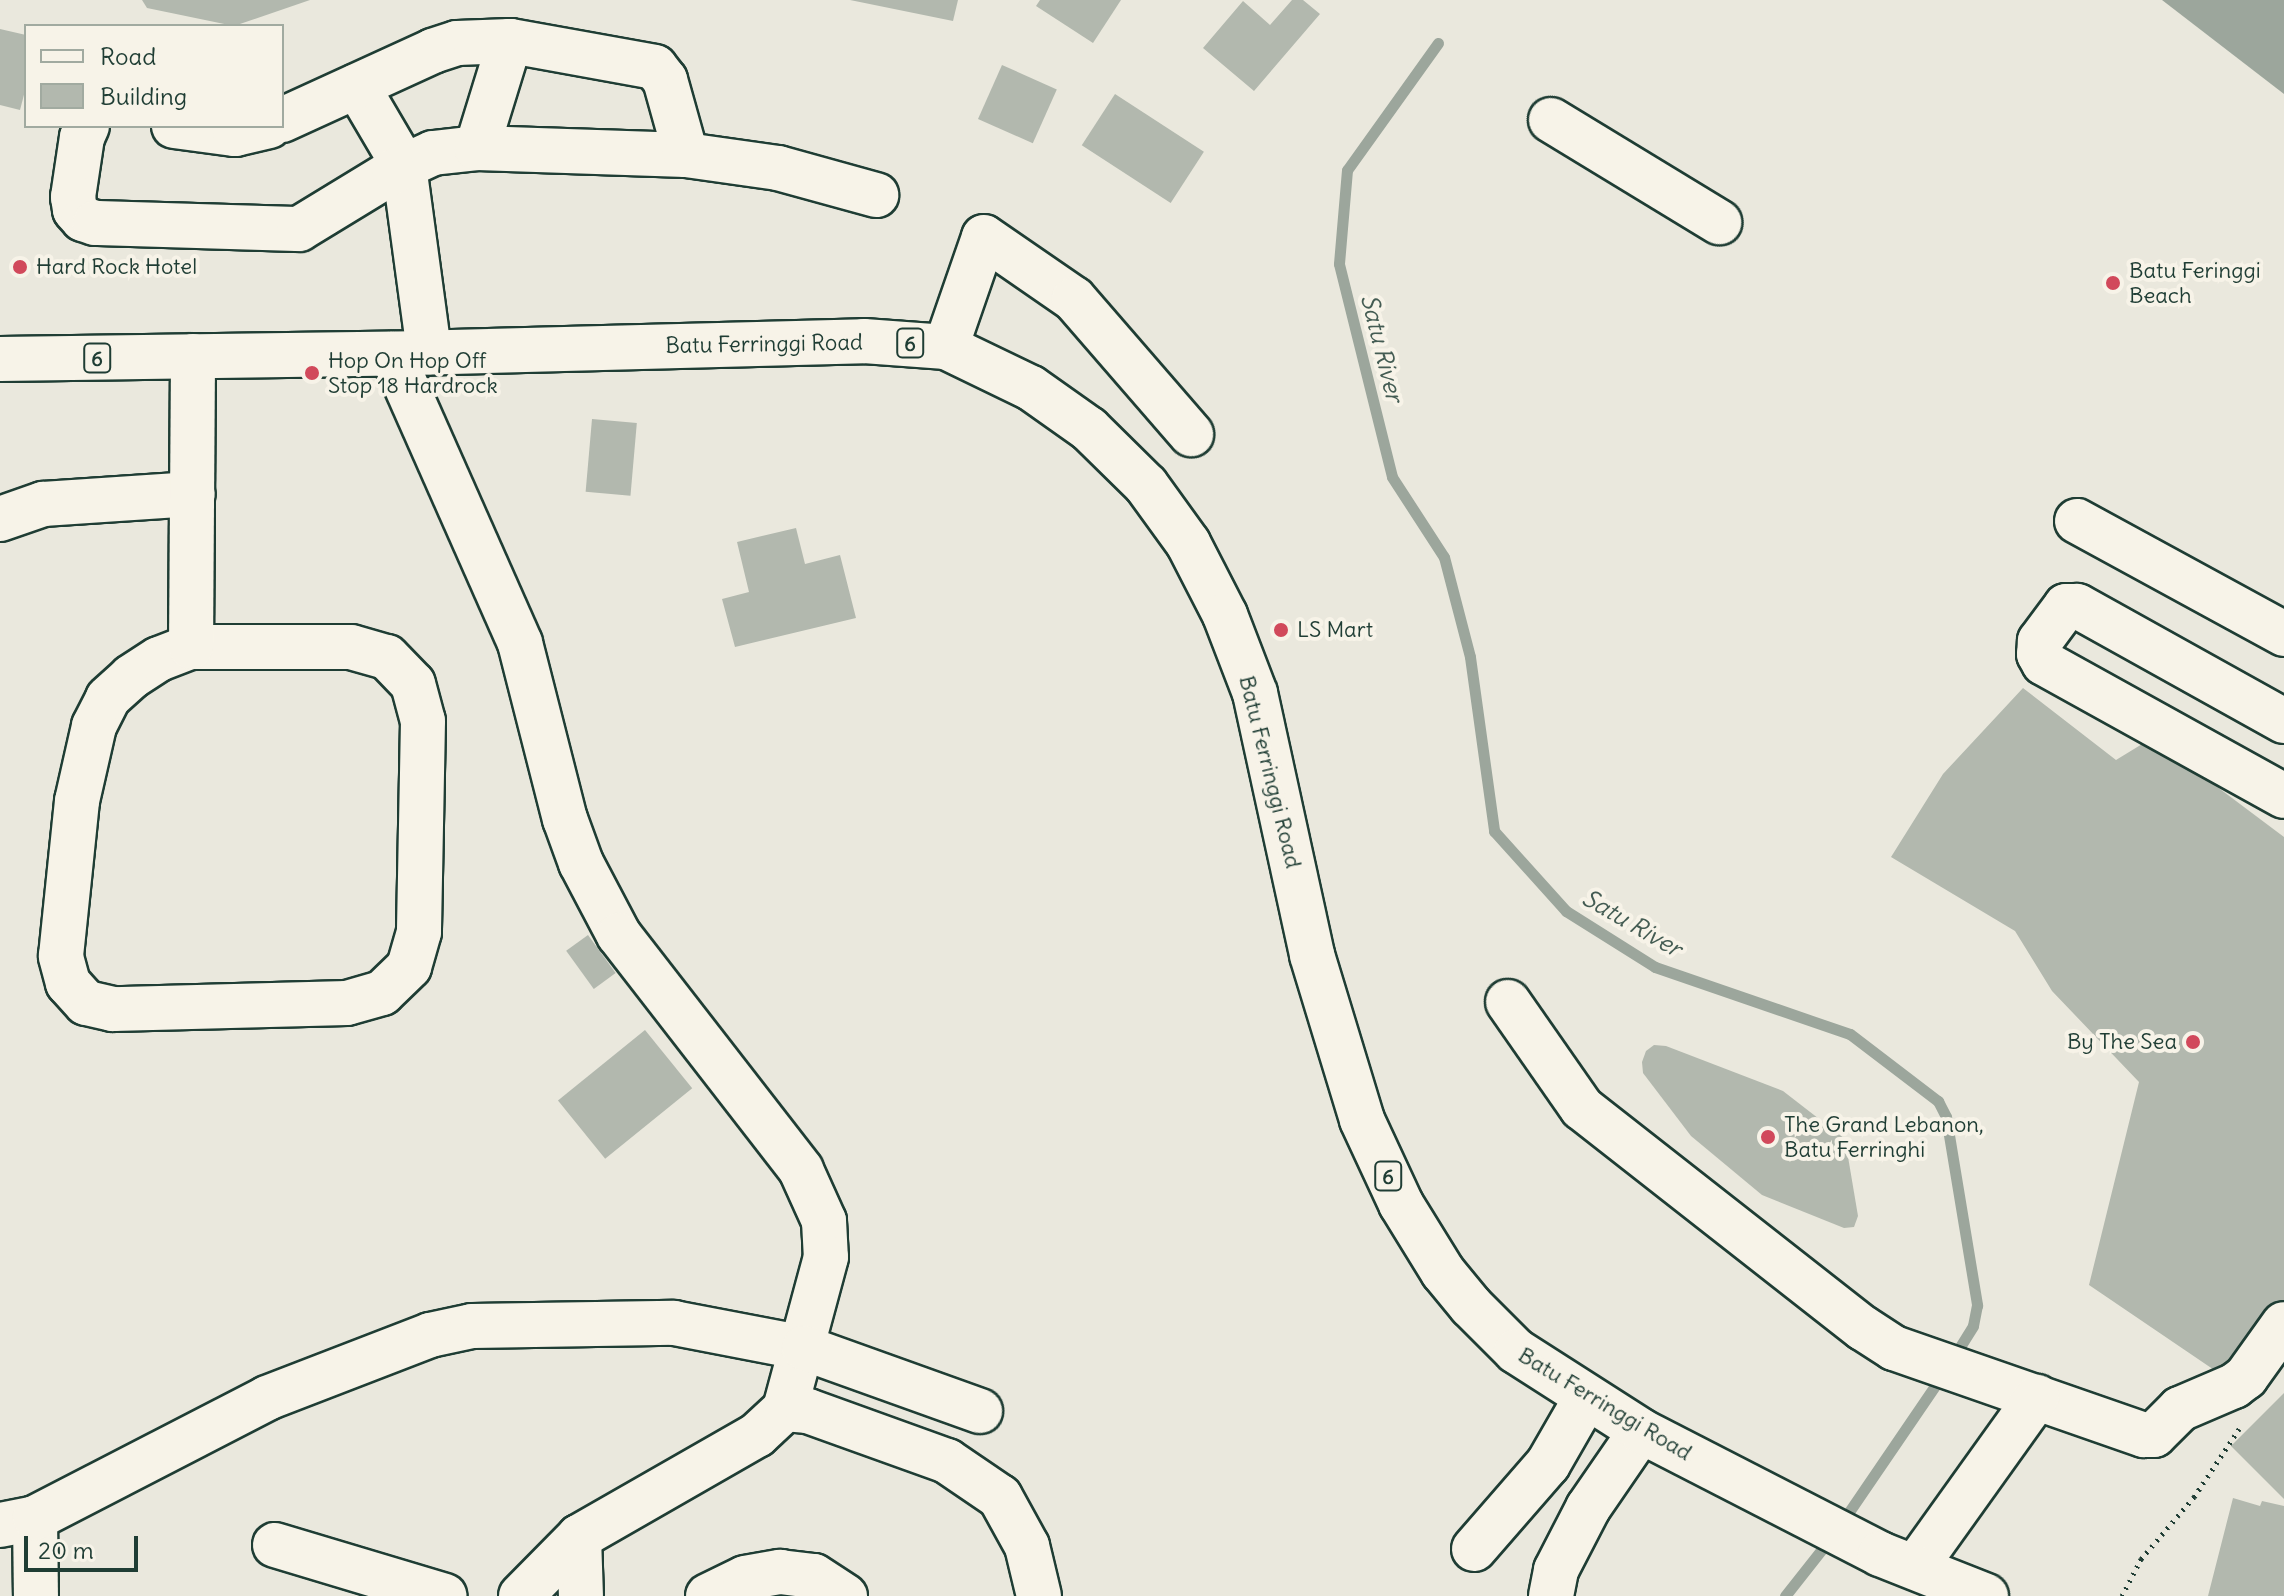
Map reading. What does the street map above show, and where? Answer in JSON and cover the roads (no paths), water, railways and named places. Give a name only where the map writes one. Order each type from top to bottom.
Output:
[{"type":"main road","points":[[477,148],[510,41]]},
{"type":"main road","points":[[284,119],[457,43],[510,41],[655,67],[665,80],[686,155]]},
{"type":"main road","points":[[357,86],[404,166],[410,353],[520,643],[565,819],[581,863],[619,935],[801,1170],[824,1221],[826,1257],[804,1348],[785,1409],[757,1435],[579,1537],[521,1596]]},
{"type":"main road","points":[[1551,120],[1719,222]]},
{"type":"main road","points":[[86,128],[73,197],[75,210],[83,219],[95,223],[299,229],[404,166],[433,153],[477,148],[686,155],[778,168],[876,195]]},
{"type":"main road","points":[[189,128],[235,134],[260,128]]},
{"type":"main road","points":[[946,347],[984,237],[1074,299],[1191,434]]},
{"type":"main road","name":"Batu Ferringgi Road","points":[[0,359],[410,353],[864,341],[946,347],[1031,388],[1089,429],[1146,485],[1188,543],[1225,615],[1255,693],[1312,955],[1362,1120],[1401,1204],[1443,1272],[1471,1306],[1516,1351],[1641,1431],[1799,1514],[1986,1596]]},
{"type":"main road","points":[[191,647],[193,356]]},
{"type":"main road","points":[[0,519],[43,504],[193,494]]},
{"type":"main road","points":[[2077,521],[2284,634]]},
{"type":"main road","points":[[2284,721],[2077,606],[2066,606],[2040,641],[2039,654],[2044,663],[2284,796]]},
{"type":"main road","points":[[191,647],[351,647],[387,657],[413,684],[423,721],[419,932],[409,967],[382,993],[347,1003],[113,1009],[86,1003],[68,983],[61,956],[74,832],[94,726],[108,698],[131,677],[159,659],[191,647]]},
{"type":"main road","points":[[1508,1002],[1582,1108],[1863,1328],[1894,1348],[2144,1435],[2154,1435],[2180,1409],[2246,1377],[2284,1324]]},
{"type":"main road","points":[[36,1596],[17,1521],[267,1398],[430,1335],[472,1326],[674,1323],[804,1348],[980,1411]]},
{"type":"main road","points":[[1898,1560],[2023,1392]]},
{"type":"main road","points":[[1474,1549],[1548,1464],[1586,1398]]},
{"type":"main road","points":[[785,1409],[808,1411],[947,1461],[1000,1497],[1027,1546],[1039,1596]]},
{"type":"main road","points":[[1551,1596],[1556,1570],[1588,1508],[1641,1431]]},
{"type":"main road","points":[[579,1537],[581,1596]]},
{"type":"main road","points":[[275,1545],[445,1596]]},
{"type":"main road","points":[[708,1596],[745,1578],[780,1572],[814,1576],[845,1596]]},
{"type":"waterway","name":"Satu River","points":[[1438,43],[1347,170],[1339,264],[1392,477],[1444,557],[1470,657],[1494,831],[1566,911],[1655,967],[1850,1034],[1938,1101],[1946,1117],[1977,1305],[1973,1326],[1952,1359]]},
{"type":"waterway","name":"Satu River","points":[[1840,1525],[1943,1374]]},
{"type":"waterway","name":"Satu River","points":[[1785,1596],[1830,1539]]},
{"type":"place","name":"Hard Rock Hotel","points":[[20,267]]},
{"type":"place","name":"Batu Feringgi Beach","points":[[2113,283]]},
{"type":"place","name":"Hop On Hop Off Stop 18 Hardrock","points":[[312,373]]},
{"type":"place","name":"LS Mart","points":[[1281,630]]},
{"type":"place","name":"By The Sea","points":[[2193,1042]]},
{"type":"place","name":"The Grand Lebanon, Batu Ferringhi","points":[[1768,1137]]}]
